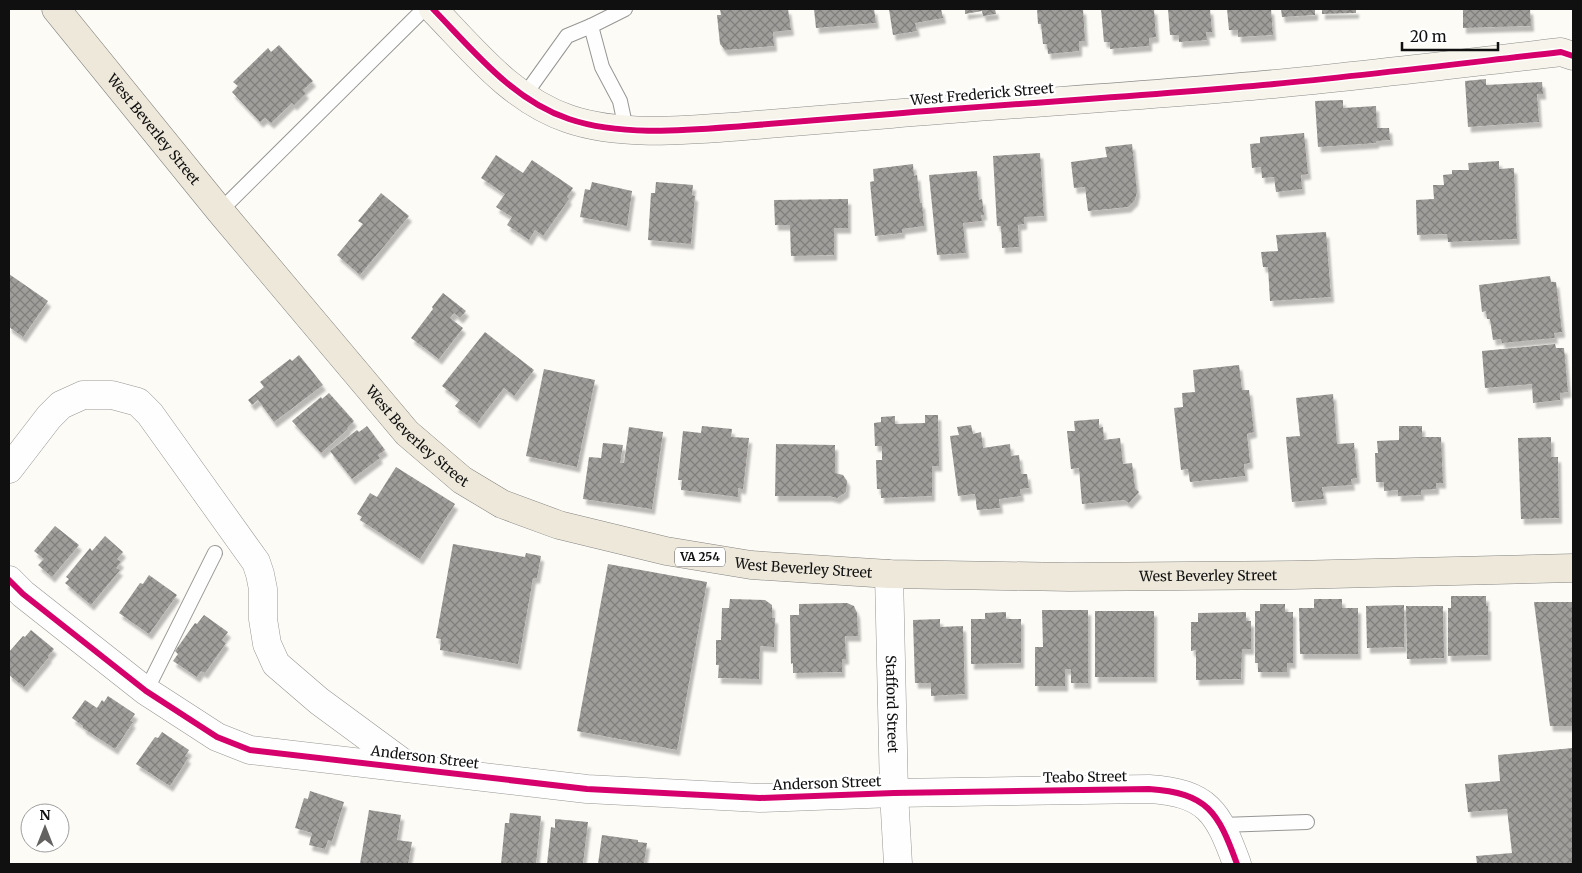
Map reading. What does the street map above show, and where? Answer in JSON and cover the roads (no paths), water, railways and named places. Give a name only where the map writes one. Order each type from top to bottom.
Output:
[{"type":"main road","name":"West Beverley Street","points":[[56,9],[220,212],[407,433],[462,480],[502,504],[559,525],[666,551],[751,565],[889,574],[1069,577],[1573,568]]},
{"type":"street","name":"West Frederick Street","points":[[433,9],[506,83],[524,96],[566,118],[604,128],[626,129],[695,129],[796,122],[1273,84],[1561,52],[1573,56]]},
{"type":"street","name":"Anderson Street","points":[[9,469],[49,417],[61,405],[83,396],[112,396],[138,402],[150,414],[256,562],[263,589],[263,619],[267,644],[276,664],[318,701],[411,768]]},
{"type":"street","name":"Stafford Street","points":[[889,574],[894,793],[898,864]]},
{"type":"street","name":"Anderson Street","points":[[9,580],[23,594],[146,691],[217,737],[250,750],[587,789],[760,798],[894,793]]},
{"type":"street","name":"Teabo Street","points":[[894,793],[1166,790],[1193,797],[1213,814],[1222,825],[1237,864]]},
{"type":"lane","points":[[220,212],[424,9]]},
{"type":"lane","points":[[524,96],[567,36],[625,9]]},
{"type":"lane","points":[[591,26],[602,67],[620,102],[626,129]]},
{"type":"lane","points":[[146,691],[215,553]]},
{"type":"lane","points":[[1222,825],[1307,822]]}]
